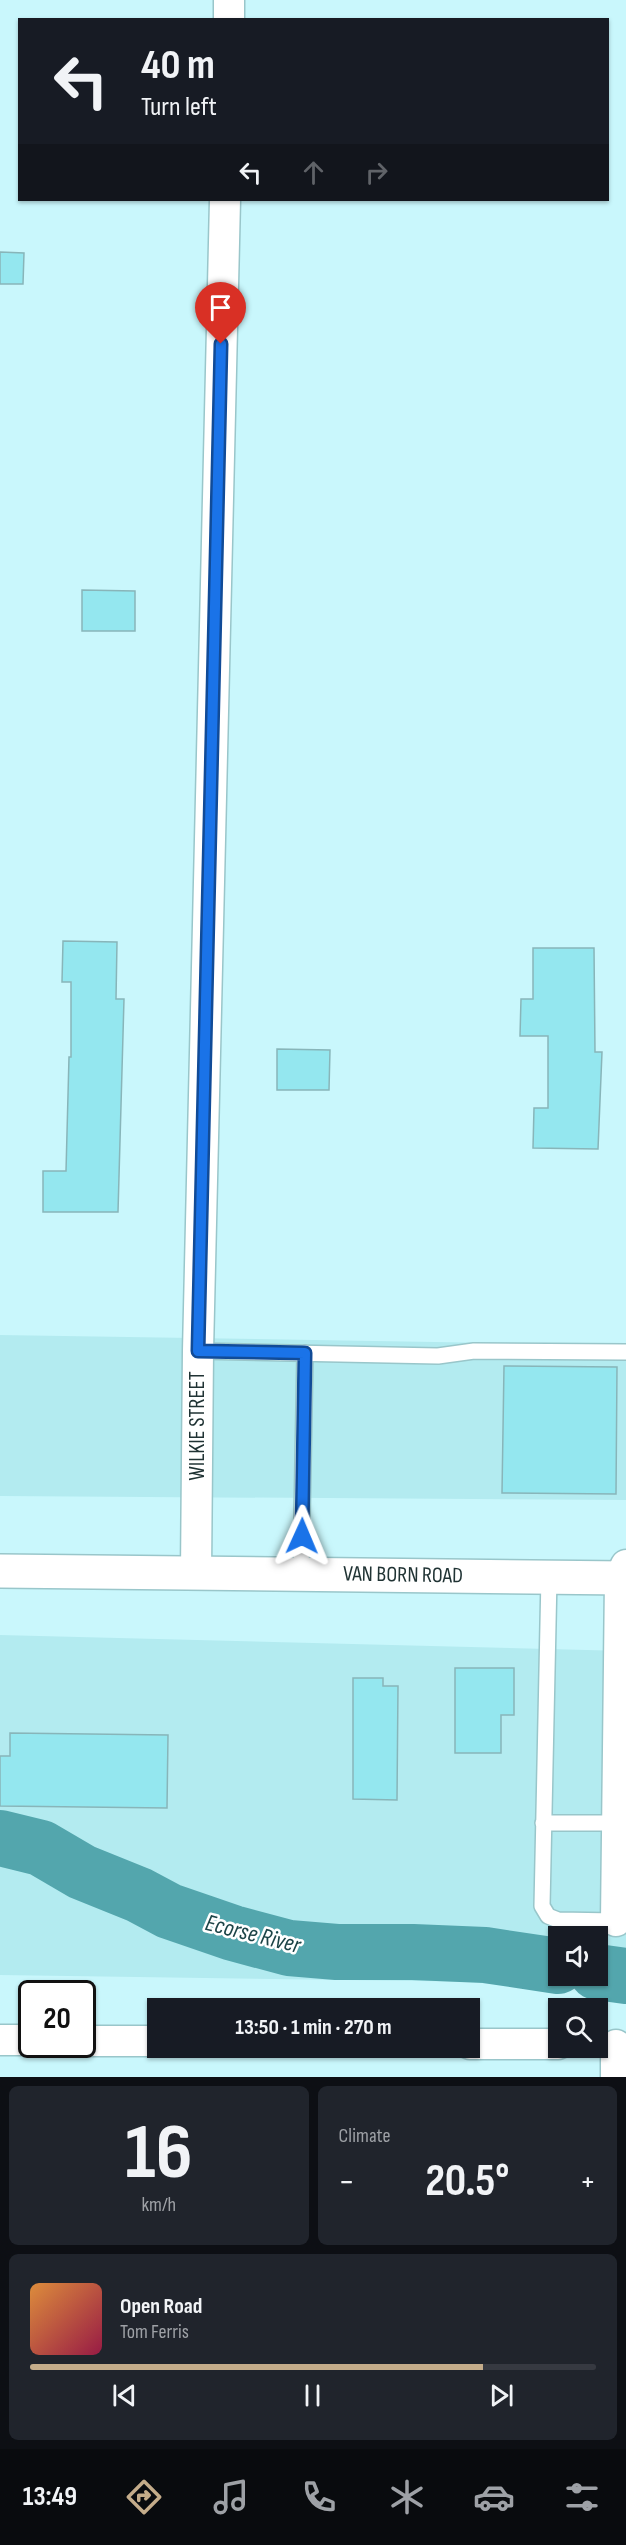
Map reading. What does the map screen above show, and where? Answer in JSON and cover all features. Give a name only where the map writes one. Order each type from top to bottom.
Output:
[{"type":"main road","name":"VAN BORN ROAD","points":[[0,1571],[549,1577],[624,1573]]},
{"type":"street","points":[[229,0],[229,18]]},
{"type":"street","name":"WILKIE STREET","points":[[196,1572],[198,1351],[225,201]]},
{"type":"street","points":[[619,1909],[624,1573]]},
{"type":"street","points":[[0,2040],[18,2040]]},
{"type":"street","points":[[96,2041],[147,2041]]},
{"type":"street","points":[[480,2044],[548,2044]]},
{"type":"street","points":[[613,2045],[616,2077]]},
{"type":"lane","points":[[198,1351],[438,1356],[474,1351],[626,1352]]},
{"type":"lane","points":[[301,1573],[305,1353]]},
{"type":"lane","points":[[549,1577],[542,1906],[548,1917],[558,1920],[619,1909]]},
{"type":"lane","points":[[543,1823],[621,1823]]},
{"type":"shaded area","points":[[0,1335],[626,1345],[626,1500],[0,1496]]},
{"type":"shaded area","points":[[0,1635],[626,1651],[626,1984],[608,1984],[608,1926],[548,1926],[548,1983],[0,1975]]},
{"type":"building","points":[[0,252],[24,253],[23,284],[0,284]]},
{"type":"building","points":[[82,590],[135,591],[135,631],[82,631]]},
{"type":"building","points":[[63,941],[117,942],[116,999],[124,999],[118,1212],[43,1212],[43,1171],[66,1171],[69,1057],[71,1057],[71,982],[62,982]]},
{"type":"building","points":[[533,948],[594,948],[595,1052],[602,1052],[598,1149],[533,1148],[534,1108],[548,1108],[548,1036],[520,1036],[521,999],[533,999]]},
{"type":"building","points":[[277,1049],[330,1050],[329,1090],[277,1090]]},
{"type":"building","points":[[504,1366],[617,1367],[616,1494],[502,1493]]},
{"type":"building","points":[[455,1668],[514,1668],[514,1715],[501,1715],[501,1753],[455,1753]]},
{"type":"building","points":[[353,1678],[383,1678],[383,1686],[398,1686],[397,1800],[353,1799]]},
{"type":"building","points":[[10,1733],[168,1735],[167,1808],[0,1806],[0,1756],[10,1756]]},
{"type":"waterway","name":"Ecorse River","points":[[0,1838],[41,1848],[82,1872],[139,1895],[169,1911],[233,1933],[289,1948],[337,1952],[485,1955],[548,1964]]},
{"type":"waterway","name":"Ecorse River","points":[[608,1974],[626,1976]]},
{"type":"route","points":[[221,344],[198,1351],[305,1353],[302,1536]]}]
